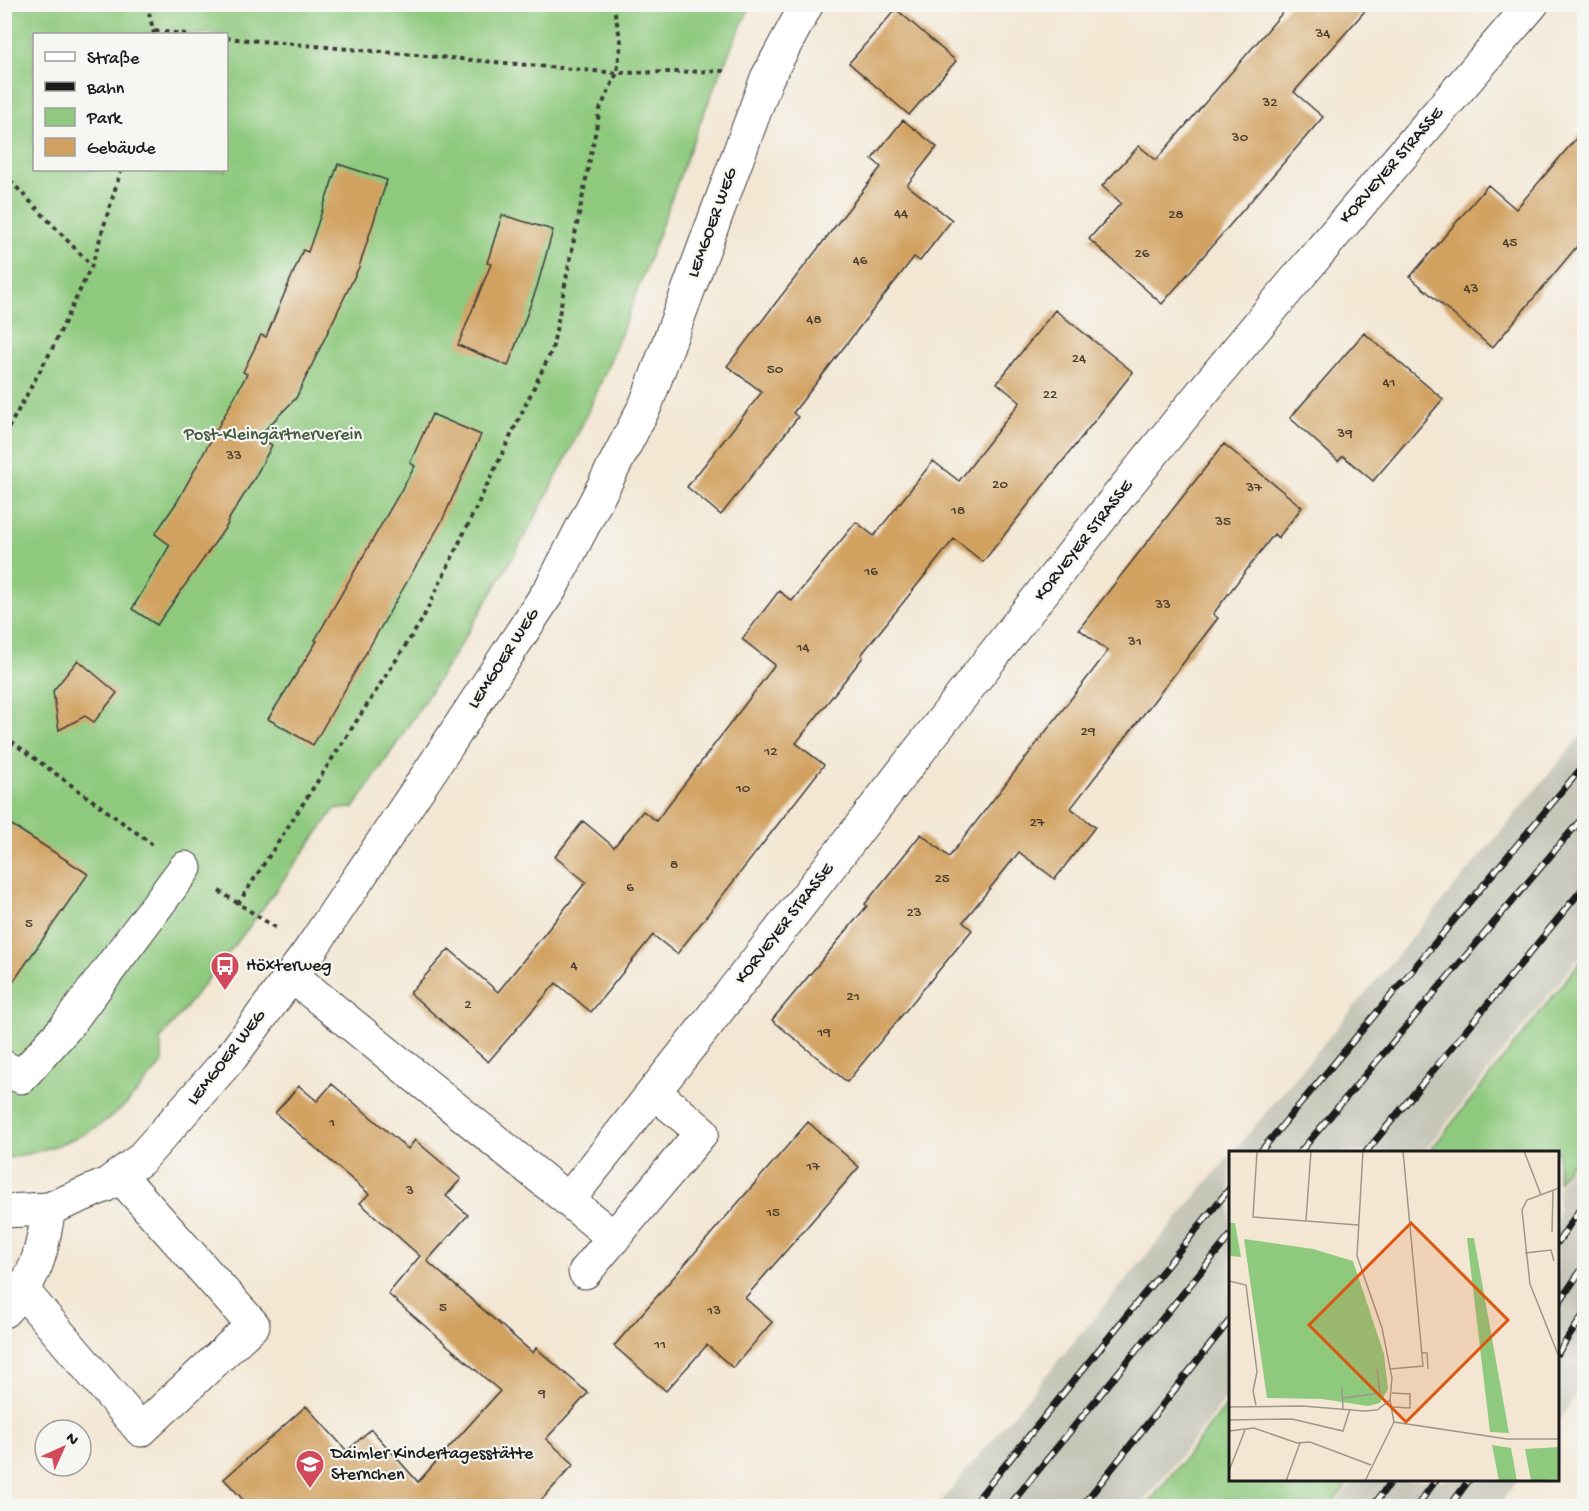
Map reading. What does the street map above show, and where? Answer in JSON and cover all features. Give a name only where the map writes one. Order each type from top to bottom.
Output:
[{"type":"street","name":"LEMGOER WEG","points":[[49,1209],[106,1185],[120,1176],[140,1160],[192,1104],[292,976],[551,588],[646,404],[767,78],[807,4]]},
{"type":"street","name":"KORVEYER STRASSE","points":[[568,1200],[1088,534],[1312,259],[1532,4]]},
{"type":"street","points":[[4,1067],[21,1077],[66,1028],[185,868]]},
{"type":"street","points":[[292,976],[614,1238]]},
{"type":"street","points":[[585,1272],[702,1132],[654,1092]]},
{"type":"street","points":[[4,1211],[49,1209],[39,1261],[14,1301],[141,1430],[253,1325],[120,1176]]},
{"type":"path","points":[[147,4],[154,33]]},
{"type":"path","points":[[238,904],[422,620],[552,350],[600,109],[617,72],[621,42],[613,4]]},
{"type":"path","points":[[228,38],[617,72],[722,70]]},
{"type":"path","points":[[4,436],[52,349],[92,265],[121,171]]},
{"type":"path","points":[[4,174],[92,265]]},
{"type":"path","points":[[4,736],[185,868],[255,915]]},
{"type":"shaded area","points":[[1584,732],[1584,951],[1425,1151],[1234,1151]]},
{"type":"shaded area","points":[[1584,1148],[1584,1383],[1559,1420],[1559,1186]]},
{"type":"shaded area","points":[[1229,1156],[1229,1395],[1140,1506],[937,1506]]},
{"type":"shaded area","points":[[1352,1481],[1516,1481],[1499,1506],[1334,1506]]},
{"type":"green space","name":"Post-Kleingärtnerverein","points":[[4,5],[751,5],[704,112],[600,385],[552,486],[471,627],[354,808],[335,809],[249,927],[160,1040],[163,1062],[133,1097],[110,1118],[82,1135],[37,1151],[5,1159]]},
{"type":"green space","points":[[1584,957],[1584,1144],[1559,1181],[1559,1151],[1430,1151]]},
{"type":"green space","points":[[1229,1402],[1229,1481],[1349,1481],[1331,1506],[1146,1506]]},
{"type":"building","points":[[1290,4],[1371,4],[1294,92],[1323,117],[1162,304],[1089,239],[1121,203],[1102,186],[1139,146],[1156,160]]},
{"type":"building","points":[[896,9],[956,61],[909,115],[849,63]]},
{"type":"building","points":[[903,120],[937,147],[907,185],[952,220],[920,261],[914,257],[793,413],[798,417],[721,515],[687,487],[762,392],[727,366],[881,167],[872,159]]},
{"type":"building","points":[[1584,129],[1584,238],[1492,348],[1410,277],[1488,185],[1516,209]]},
{"type":"building","points":[[338,164],[387,180],[359,267],[296,398],[258,437],[272,445],[254,479],[227,522],[228,524],[157,625],[132,609],[170,545],[155,534],[177,502],[247,374],[243,372],[261,335],[266,337],[303,250],[308,252]]},
{"type":"building","points":[[502,215],[553,230],[537,287],[508,366],[458,345],[491,264],[487,263]]},
{"type":"building","points":[[1055,310],[1133,372],[983,562],[954,539],[861,655],[863,657],[796,743],[824,765],[677,954],[653,935],[591,1012],[556,983],[488,1062],[410,993],[449,949],[498,992],[586,882],[555,857],[583,821],[614,847],[643,811],[656,821],[775,665],[742,639],[779,591],[792,601],[856,522],[874,536],[933,461],[959,481],[1020,402],[997,383]]},
{"type":"building","points":[[1364,333],[1443,399],[1373,481],[1343,456],[1338,461],[1290,418]]},
{"type":"building","points":[[432,414],[481,435],[442,521],[313,745],[268,719],[317,641],[315,640],[415,466],[410,463]]},
{"type":"building","points":[[1224,444],[1302,507],[1278,538],[1274,534],[1213,614],[1218,618],[1071,808],[1095,827],[1055,879],[1019,852],[963,922],[972,930],[847,1082],[772,1020],[867,906],[865,904],[921,834],[949,857],[1108,651],[1079,629]]},
{"type":"building","points":[[78,660],[117,693],[94,722],[85,716],[59,730],[53,691]]},
{"type":"building","points":[[4,820],[88,874],[4,995]]},
{"type":"building","points":[[332,1084],[408,1149],[415,1140],[461,1179],[446,1196],[468,1215],[427,1261],[533,1353],[536,1348],[588,1393],[546,1439],[574,1464],[536,1506],[249,1506],[224,1479],[306,1406],[347,1451],[371,1429],[418,1482],[500,1391],[388,1294],[420,1256],[360,1203],[369,1194],[275,1113],[299,1086],[317,1101]]},
{"type":"building","points":[[808,1122],[859,1167],[745,1298],[772,1322],[733,1368],[707,1345],[666,1391],[614,1346]]},
{"type":"railway","points":[[1261,1151],[1584,765]]},
{"type":"railway","points":[[1301,1151],[1584,816]]},
{"type":"railway","points":[[1367,1151],[1584,887]]},
{"type":"railway","points":[[972,1506],[1229,1189]]},
{"type":"railway","points":[[1559,1240],[1584,1203]]},
{"type":"railway","points":[[1009,1506],[1229,1237]]},
{"type":"railway","points":[[1559,1303],[1584,1266]]},
{"type":"railway","points":[[1559,1352],[1584,1314]]},
{"type":"railway","points":[[1082,1506],[1229,1321]]},
{"type":"railway","points":[[1373,1506],[1391,1481]]},
{"type":"railway","points":[[1417,1506],[1435,1481]]},
{"type":"railway","points":[[1450,1506],[1468,1481]]},
{"type":"place","name":"Höxterweg","points":[[225,992]]},
{"type":"place","name":"Daimler Kindertagesstätte Sternchen","points":[[310,1490]]}]
